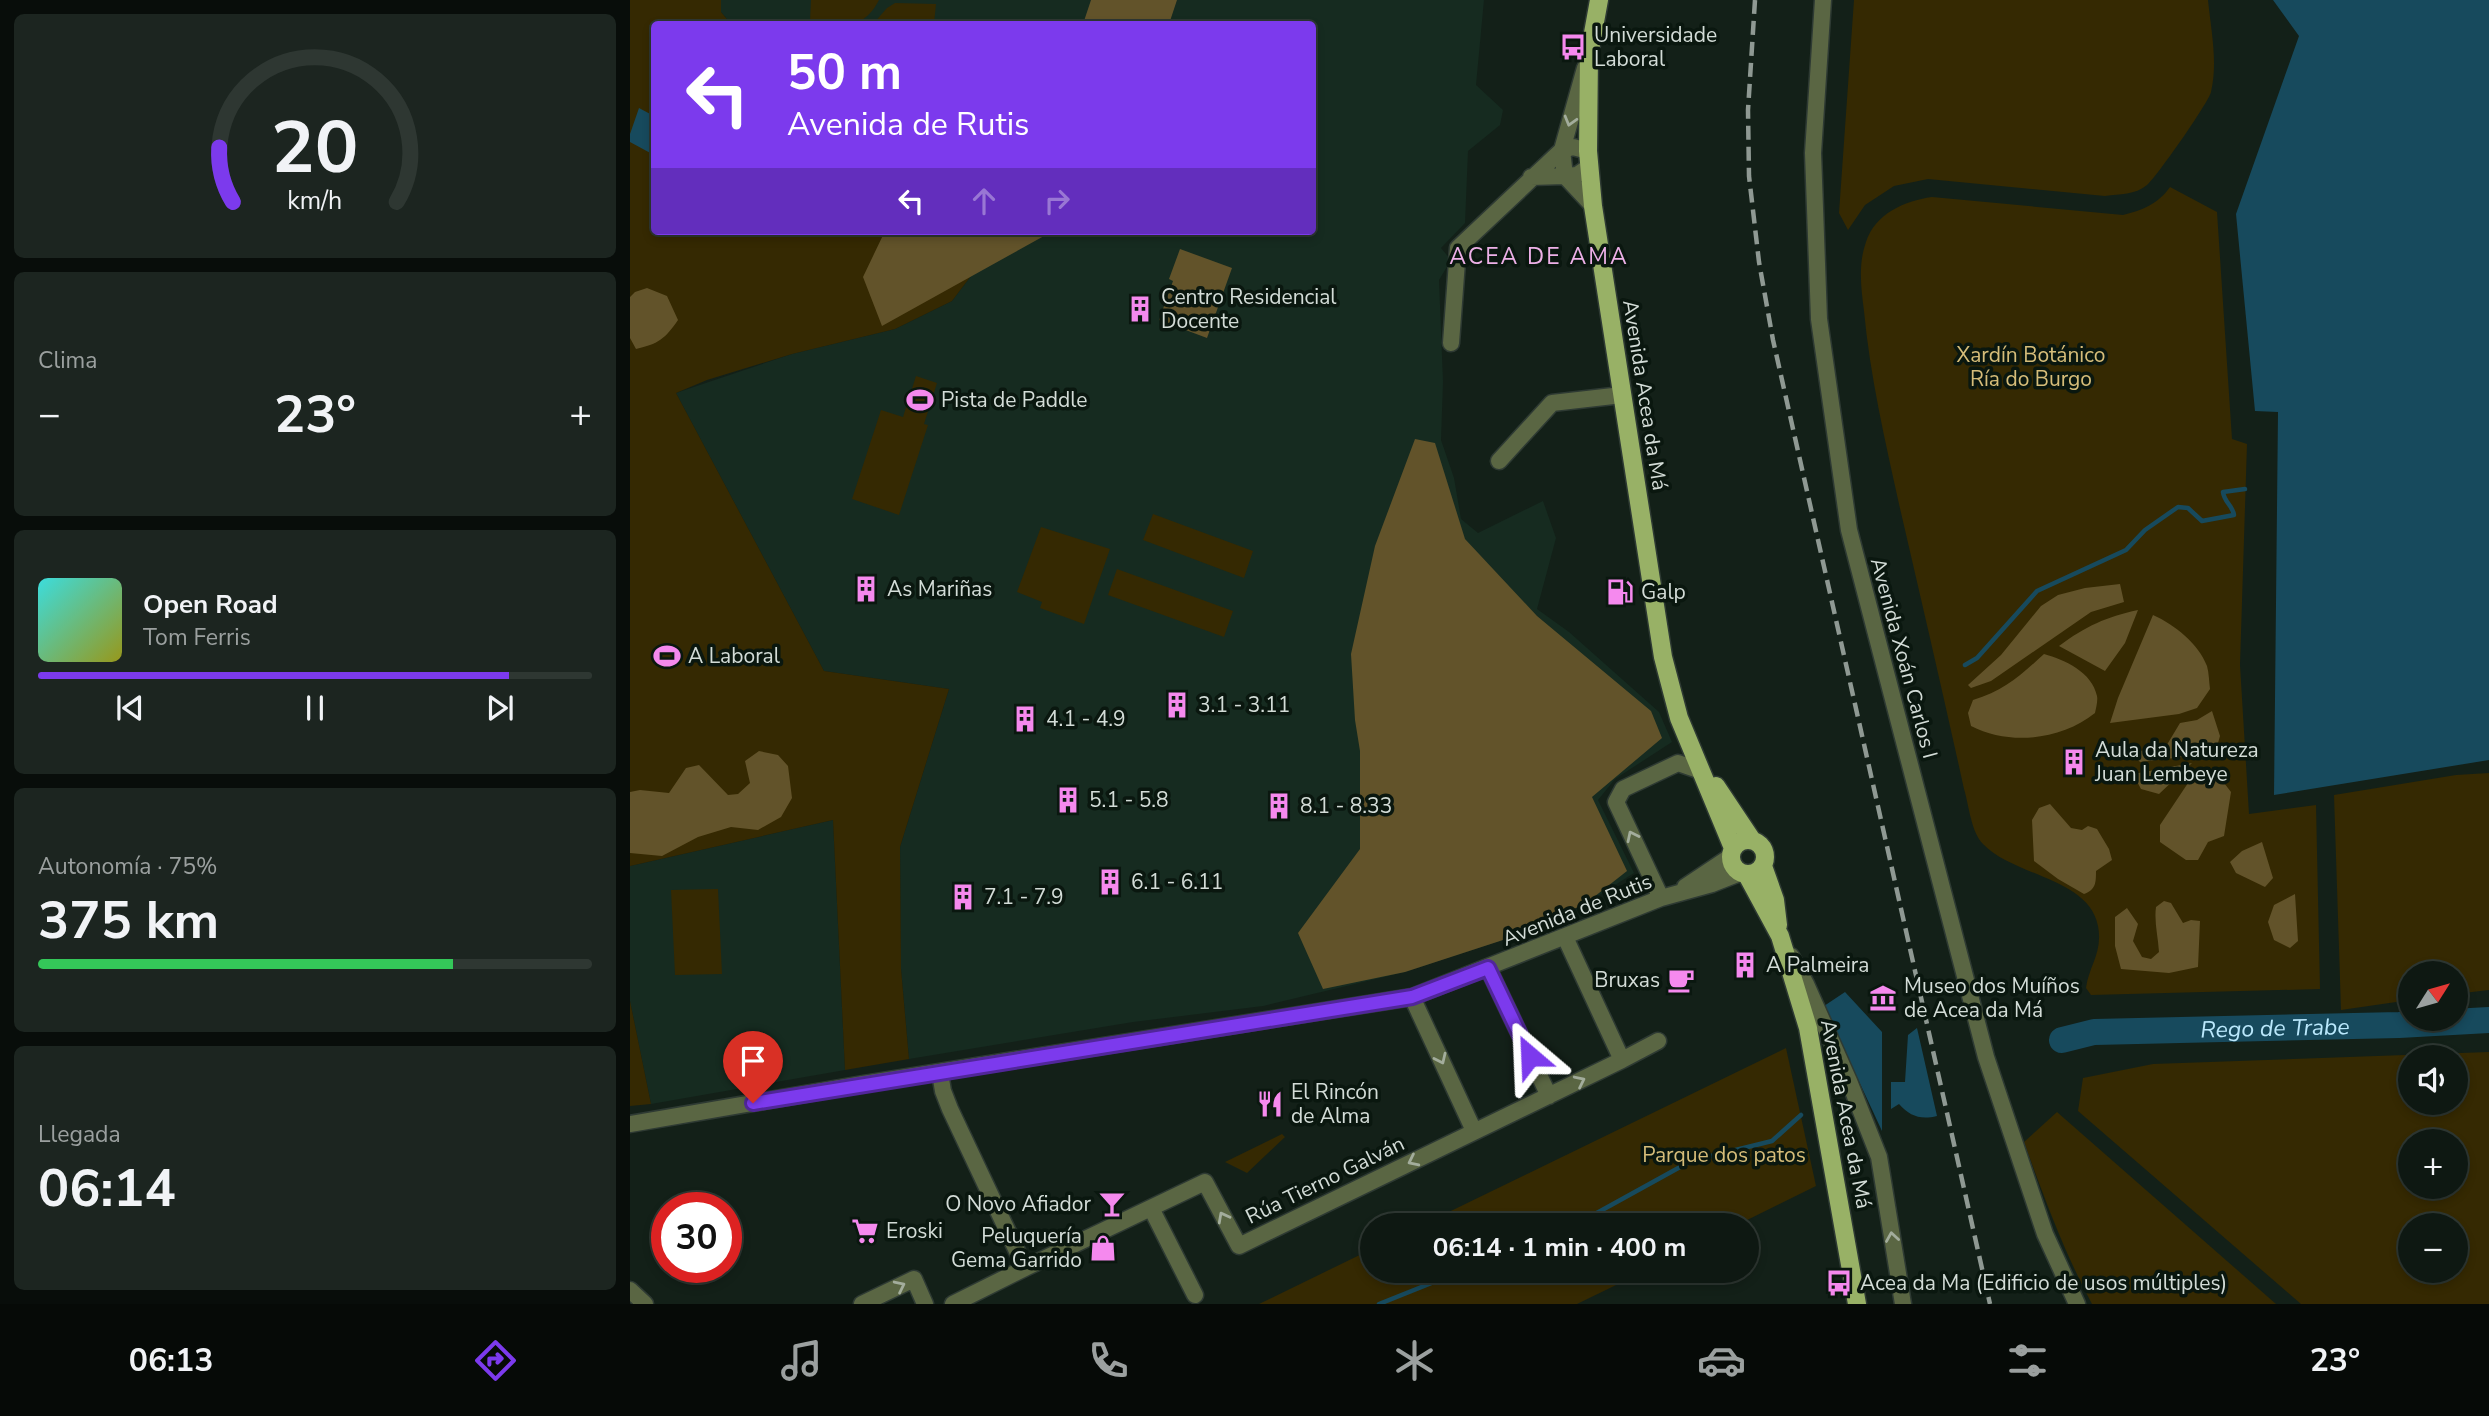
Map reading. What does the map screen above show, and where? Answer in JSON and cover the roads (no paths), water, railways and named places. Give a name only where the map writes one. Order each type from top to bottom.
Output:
[{"type":"main road","name":"Avenida Acea da Má","points":[[1600,0],[1589,55],[1589,158],[1593,206],[1662,657],[1679,718],[1693,751]]},
{"type":"main road","points":[[1693,751],[1732,852],[1733,866],[1743,874],[1780,936]]},
{"type":"main road","points":[[1693,751],[1752,841],[1764,850],[1763,866],[1775,901],[1780,936]]},
{"type":"main road","points":[[1732,852],[1741,841],[1752,841]]},
{"type":"main road","points":[[1743,874],[1757,873],[1763,866]]},
{"type":"main road","name":"Avenida Acea da Má","points":[[1780,936],[1808,1028],[1857,1304]]},
{"type":"street","name":"Avenida Xoán Carlos I","points":[[1823,0],[1813,153],[1819,319],[1849,530],[1986,1057],[2045,1234],[2077,1304]]},
{"type":"street","points":[[1589,55],[1562,150],[1565,176],[1593,206]]},
{"type":"street","points":[[1451,343],[1458,248],[1531,177],[1562,150],[1573,147],[1589,158],[1577,175],[1531,177]]},
{"type":"street","points":[[1499,461],[1552,402],[1622,395]]},
{"type":"street","points":[[1668,896],[1616,802],[1623,789],[1678,763],[1701,771]]},
{"type":"street","points":[[1668,896],[1732,852]]},
{"type":"street","points":[[1668,896],[1743,874]]},
{"type":"street","name":"Avenida de Rutis","points":[[630,1124],[849,1086],[1412,997],[1668,896]]},
{"type":"street","points":[[1780,936],[1806,984],[1879,1157],[1903,1304]]},
{"type":"street","points":[[1565,937],[1622,1060]]},
{"type":"street","points":[[1488,968],[1549,1096]]},
{"type":"street","points":[[1412,997],[1474,1131]]},
{"type":"street","name":"Rúa Tierno Galván","points":[[953,1304],[1205,1182],[1239,1246],[1658,1041]]},
{"type":"street","points":[[940,1073],[950,1109],[1026,1268]]},
{"type":"street","points":[[1151,1209],[1195,1295]]},
{"type":"street","points":[[862,1304],[914,1279],[925,1304]]},
{"type":"street","points":[[630,1290],[645,1304]]},
{"type":"water","points":[[2273,0],[2489,0],[2489,760],[2274,795],[2278,412],[2255,411],[2236,214],[2299,36]]},
{"type":"water","points":[[639,108],[651,114],[651,153],[630,142]]},
{"type":"water","points":[[1845,992],[1882,1032],[1882,1131],[1824,1006]]},
{"type":"water","points":[[1917,1028],[1937,1116],[1925,1118],[1907,1112],[1899,1104],[1891,1109],[1891,1082],[1905,1082],[1908,1035]]},
{"type":"waterway","points":[[1965,665],[1977,658],[2037,591],[2126,550],[2145,530],[2178,507],[2188,508],[2202,521],[2234,515],[2223,492],[2245,489]]},
{"type":"waterway","name":"Rego de Trabe","points":[[2062,1040],[2094,1032],[2399,1025],[2489,1020]]},
{"type":"waterway","name":"Rego de Trabe","points":[[1597,1213],[1691,1161],[1772,1141],[1801,1115]]},
{"type":"waterway","name":"Rego de Trabe","points":[[1379,1304],[1432,1283]]},
{"type":"railway","points":[[1755,0],[1748,110],[1749,176],[1759,262],[1773,340],[1990,1304]]},
{"type":"place","name":"Universidade Laboral","points":[[1573,47]]},
{"type":"place","name":"Centro Residencial Docente","points":[[1140,309]]},
{"type":"place","name":"Pista de Paddle","points":[[920,400]]},
{"type":"place","name":"As Mariñas","points":[[866,589]]},
{"type":"place","name":"Galp","points":[[1620,592]]},
{"type":"place","name":"A Laboral","points":[[667,656]]},
{"type":"place","name":"3.1 - 3.11","points":[[1177,705]]},
{"type":"place","name":"4.1 - 4.9","points":[[1025,719]]},
{"type":"place","name":"Aula da Natureza Juan Lembeye","points":[[2074,762]]},
{"type":"place","name":"5.1 - 5.8","points":[[1068,800]]},
{"type":"place","name":"8.1 - 8.33","points":[[1279,806]]},
{"type":"place","name":"6.1 - 6.11","points":[[1110,882]]},
{"type":"place","name":"7.1 - 7.9","points":[[963,897]]},
{"type":"place","name":"A Palmeira","points":[[1745,965]]},
{"type":"place","name":"Bruxas","points":[[1681,980]]},
{"type":"place","name":"Museo dos Muíños de Acea da Má","points":[[1883,998]]},
{"type":"place","name":"El Rincón de Alma","points":[[1270,1104]]},
{"type":"place","name":"O Novo Afiador","points":[[1112,1204]]},
{"type":"place","name":"Eroski","points":[[865,1231]]},
{"type":"place","name":"Peluquería Gema Garrido","points":[[1103,1248]]},
{"type":"place","name":"Acea da Ma (Edificio de usos múltiples)","points":[[1839,1283]]},
{"type":"district","name":"ACEA DE AMA","points":[[1539,256]]},
{"type":"park label","name":"Xardín Botánico Ría do Burgo","points":[[2031,367]]},
{"type":"park label","name":"Parque dos patos","points":[[1724,1155]]}]
